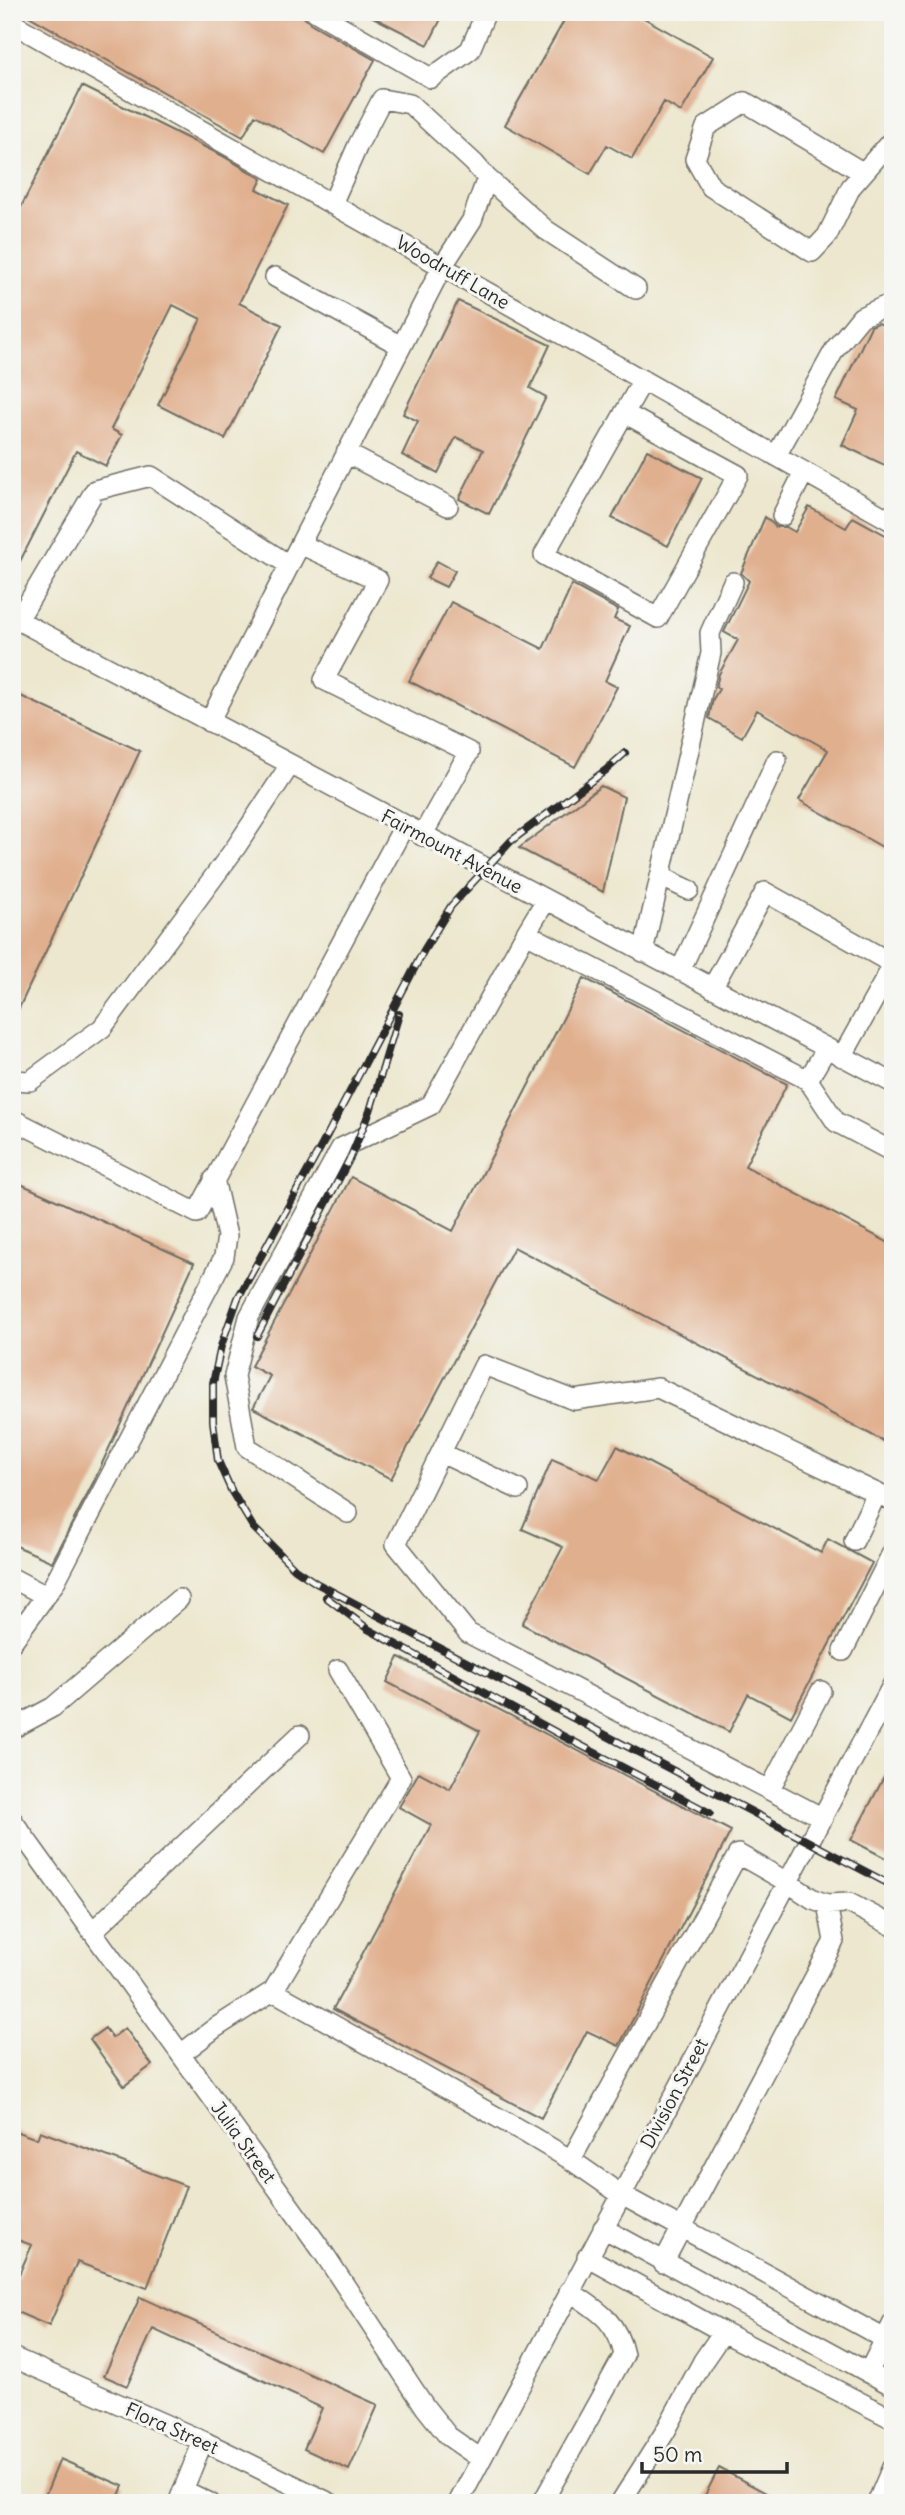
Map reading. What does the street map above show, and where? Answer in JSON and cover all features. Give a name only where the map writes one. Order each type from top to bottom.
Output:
[{"type":"street","points":[[316,12],[431,78],[470,50],[486,12]]},
{"type":"street","name":"Woodruff Lane","points":[[15,31],[332,204],[893,522]]},
{"type":"street","points":[[332,204],[382,99],[410,104],[546,230],[636,289]]},
{"type":"street","points":[[862,172],[745,102],[706,127],[695,159],[711,187],[812,252],[827,236],[851,187],[893,139]]},
{"type":"street","points":[[209,722],[442,267],[472,220],[487,178]]},
{"type":"street","points":[[275,277],[401,346]]},
{"type":"street","points":[[776,456],[835,349],[852,327],[860,317],[883,307],[893,309]]},
{"type":"street","points":[[624,413],[738,475],[658,618],[544,555],[624,413],[643,380]]},
{"type":"street","points":[[346,453],[448,506]]},
{"type":"street","points":[[782,516],[804,472]]},
{"type":"street","points":[[15,619],[95,490],[151,476],[289,565]]},
{"type":"street","points":[[300,544],[378,580],[324,680],[469,752],[422,835]]},
{"type":"street","points":[[643,952],[711,653],[710,633],[733,582]]},
{"type":"street","name":"Fairmount Avenue","points":[[15,619],[893,1083]]},
{"type":"street","points":[[680,971],[777,760]]},
{"type":"street","points":[[12,1080],[30,1081],[102,1028],[236,847],[290,765]]},
{"type":"street","points":[[12,1119],[197,1213],[404,826]]},
{"type":"street","points":[[660,876],[689,890]]},
{"type":"street","points":[[712,988],[765,892],[893,965],[834,1053],[808,1080]]},
{"type":"street","points":[[348,1513],[247,1447],[234,1376],[249,1317],[341,1148],[431,1105],[546,900]]},
{"type":"street","points":[[526,933],[808,1080],[835,1122],[893,1152]]},
{"type":"street","points":[[12,1642],[46,1596],[224,1257],[227,1236],[214,1179]]},
{"type":"street","points":[[823,1818],[468,1633],[396,1544],[484,1365],[574,1400],[658,1388],[885,1497],[854,1541]]},
{"type":"street","points":[[441,1453],[518,1489]]},
{"type":"street","points":[[843,1651],[893,1551]]},
{"type":"street","points":[[12,1578],[46,1596]]},
{"type":"street","points":[[12,1729],[52,1707],[179,1599]]},
{"type":"street","points":[[181,2054],[273,1990],[401,1778],[338,1670]]},
{"type":"street","name":"Division Street","points":[[458,2503],[892,1687]]},
{"type":"street","points":[[770,1789],[821,1692]]},
{"type":"street","points":[[92,1931],[300,1735]]},
{"type":"street","name":"Julia Street","points":[[12,1820],[323,2252],[425,2407],[448,2436],[481,2459]]},
{"type":"street","points":[[571,2160],[738,1854],[813,1899],[827,1905],[849,1903],[893,1926]]},
{"type":"street","points":[[663,2263],[834,1941],[827,1905]]},
{"type":"street","points":[[273,1990],[571,2160],[620,2194],[681,2228],[889,2331],[868,2373]]},
{"type":"street","points":[[603,2228],[893,2386]]},
{"type":"street","points":[[587,2257],[723,2332],[893,2419]]},
{"type":"street","points":[[542,2503],[624,2355],[621,2338],[603,2314],[569,2291]]},
{"type":"street","points":[[620,2503],[665,2432],[703,2361],[723,2332]]},
{"type":"street","name":"Flora Street","points":[[12,2357],[203,2441],[330,2503]]},
{"type":"street","points":[[203,2441],[180,2496],[211,2503]]},
{"type":"street","points":[[877,2503],[893,2465]]},
{"type":"building","points":[[22,12],[298,12],[310,23],[375,60],[324,154],[255,115],[243,137]]},
{"type":"building","points":[[363,12],[427,12],[441,19],[428,45]]},
{"type":"building","points":[[569,12],[633,12],[713,57],[681,112],[664,102],[632,159],[607,145],[590,174],[505,125]]},
{"type":"building","points":[[82,86],[221,155],[262,179],[257,189],[288,205],[239,303],[282,325],[225,439],[158,405],[201,319],[173,305],[111,429],[122,435],[106,466],[76,451],[12,577],[12,225]]},
{"type":"building","points":[[458,301],[550,345],[530,388],[546,397],[489,514],[459,499],[483,450],[456,437],[438,473],[402,455],[418,421],[403,414]]},
{"type":"building","points":[[878,323],[893,329],[893,469],[842,445],[858,410],[836,400],[871,326]]},
{"type":"building","points":[[647,450],[702,478],[668,546],[612,518]]},
{"type":"building","points":[[809,507],[846,528],[853,517],[893,539],[893,853],[799,800],[828,750],[757,710],[742,737],[709,718],[713,699],[719,689],[716,687],[719,674],[738,640],[724,632],[749,581],[741,573],[765,517],[776,527],[786,527],[795,532]]},
{"type":"building","points":[[437,561],[455,571],[446,587],[427,578]]},
{"type":"building","points":[[572,585],[618,610],[614,619],[630,626],[605,681],[617,687],[575,767],[409,681],[451,602],[543,649]]},
{"type":"building","points":[[12,692],[140,751],[12,1023]]},
{"type":"building","points":[[601,786],[624,797],[603,892],[519,848]]},
{"type":"building","points":[[584,978],[787,1084],[745,1166],[893,1245],[893,1446],[514,1247],[391,1479],[253,1408],[270,1376],[251,1366],[351,1177],[453,1231]]},
{"type":"building","points":[[12,1180],[194,1263],[94,1481],[52,1562],[12,1544]]},
{"type":"building","points":[[617,1446],[821,1553],[828,1539],[872,1563],[791,1717],[748,1694],[729,1732],[522,1624],[563,1547],[522,1529],[552,1459],[599,1479]]},
{"type":"building","points":[[399,1657],[731,1831],[619,2046],[587,2031],[541,2118],[333,2009],[431,1825],[399,1807],[419,1772],[450,1789],[480,1731],[387,1682]]},
{"type":"building","points":[[893,1760],[893,1862],[851,1840]]},
{"type":"building","points":[[105,2028],[112,2038],[125,2028],[152,2065],[124,2086],[90,2039]]},
{"type":"building","points":[[12,2130],[37,2139],[40,2131],[186,2186],[147,2288],[77,2262],[49,2326],[12,2310],[12,2290],[32,2245],[12,2238]]},
{"type":"building","points":[[140,2297],[378,2405],[349,2470],[304,2449],[322,2408],[153,2329],[127,2386],[104,2376]]},
{"type":"building","points":[[60,2459],[123,2486],[116,2503],[42,2503]]},
{"type":"building","points":[[719,2468],[785,2503],[701,2503]]},
{"type":"railway","points":[[625,753],[511,841],[451,906],[424,950],[238,1298],[221,1346],[213,1383],[213,1421],[218,1461],[232,1492],[253,1527],[295,1569],[316,1583],[893,1886]]},
{"type":"railway","points":[[257,1336],[351,1156],[370,1111],[399,1014]]},
{"type":"railway","points":[[326,1597],[368,1629],[710,1813]]}]
